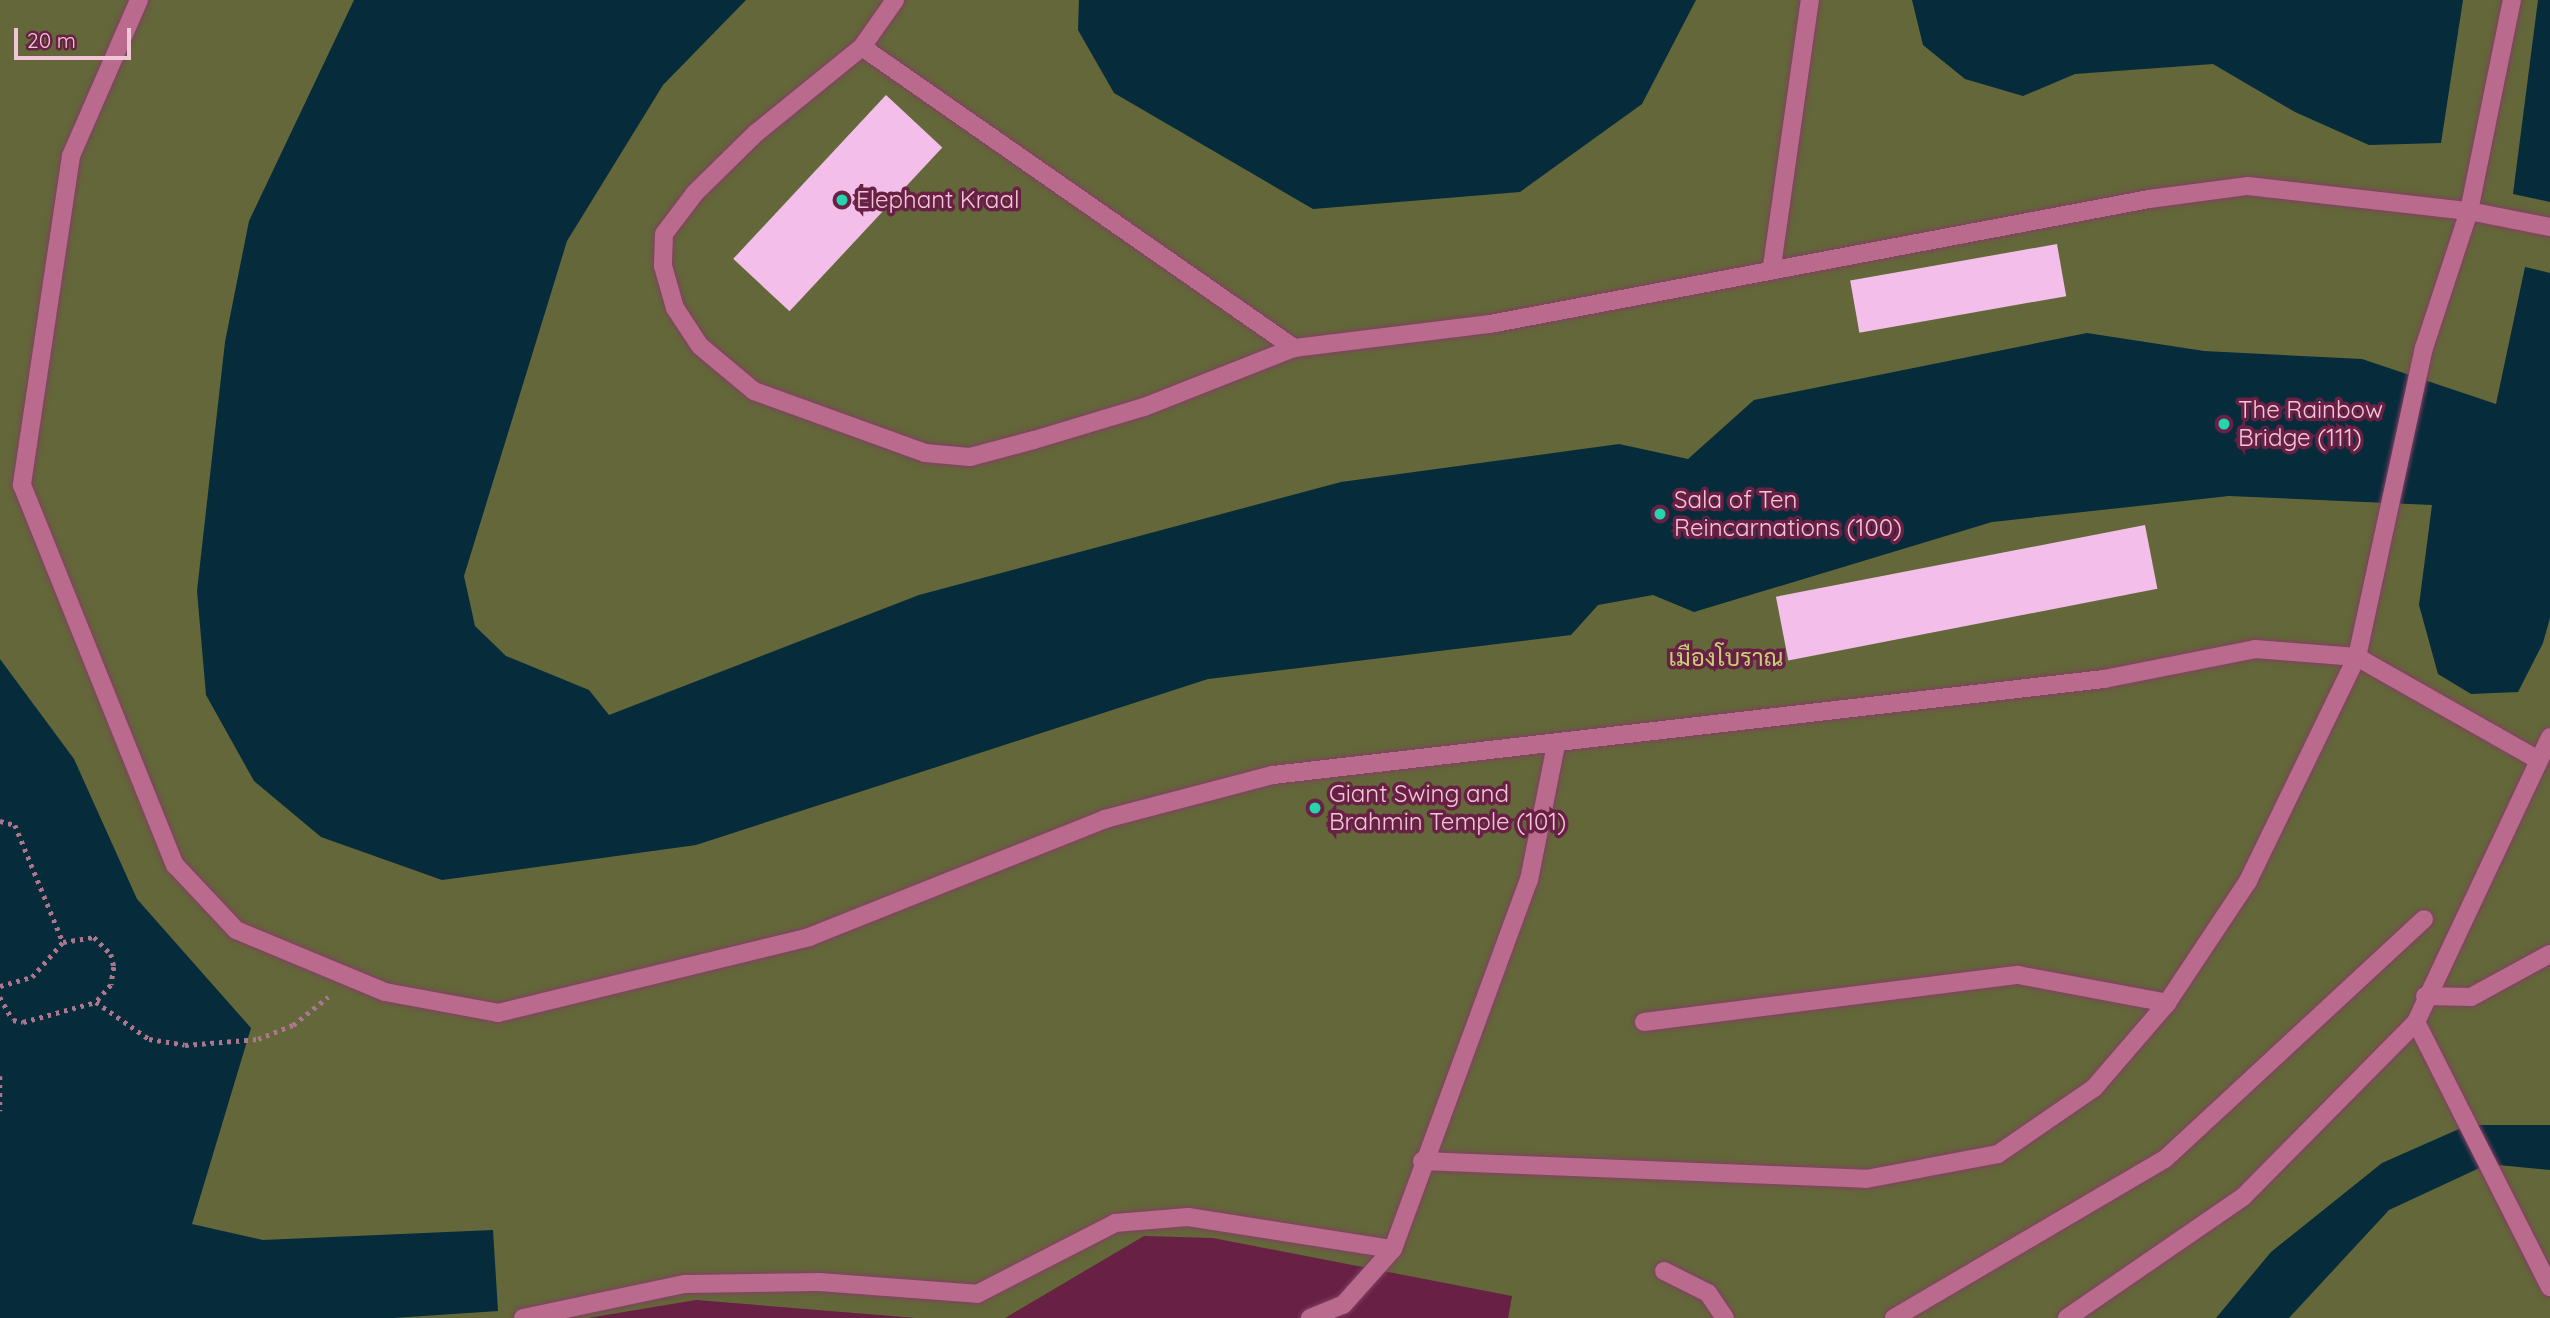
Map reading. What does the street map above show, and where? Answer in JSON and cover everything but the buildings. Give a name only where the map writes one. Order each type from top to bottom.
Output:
[{"type":"lane","points":[[139,0],[71,156],[22,485],[175,865],[236,930],[385,992],[498,1013],[809,937],[1105,819],[1273,775],[1556,745],[2104,679],[2255,649],[2357,657],[2538,760]]},
{"type":"lane","points":[[895,0],[862,47],[756,133],[664,234],[663,266],[676,308],[700,346],[754,391],[925,453],[970,457],[1144,407],[1294,348],[1490,324],[1772,266],[2248,186],[2469,211],[2550,227]]},
{"type":"lane","points":[[1772,266],[1810,0]]},
{"type":"lane","points":[[1422,1161],[1866,1179],[1998,1154],[2094,1088],[2167,1003],[2248,881],[2357,657],[2424,348],[2469,211],[2512,0]]},
{"type":"lane","points":[[862,47],[1294,348]]},
{"type":"lane","points":[[2067,1318],[2243,1197],[2416,1022],[2425,996],[2550,737]]},
{"type":"lane","points":[[1310,1318],[1343,1305],[1393,1249],[1422,1161],[1529,880],[1556,745]]},
{"type":"lane","points":[[1894,1318],[2165,1159],[2424,919]]},
{"type":"lane","points":[[2425,996],[2471,997],[2550,954]]},
{"type":"lane","points":[[1644,1022],[2018,975],[2167,1003]]},
{"type":"lane","points":[[2416,1022],[2550,1287]]},
{"type":"lane","points":[[523,1318],[685,1284],[819,1282],[977,1294],[1115,1223],[1188,1217],[1393,1249]]},
{"type":"lane","points":[[1664,1271],[1708,1293],[1724,1318]]},
{"type":"path","points":[[0,821],[15,825],[63,942]]},
{"type":"path","points":[[0,986],[32,977],[63,942],[94,937],[111,954],[111,985],[96,1002],[23,1022],[13,1020],[0,997]]},
{"type":"path","points":[[96,1002],[149,1039],[165,1044],[258,1039],[293,1025],[352,978]]},
{"type":"path","points":[[0,1076],[0,1111]]},
{"type":"green space","name":"เมืองโบราณ","points":[[0,0],[2550,0],[2550,1318],[1508,1318],[1512,1296],[1213,1238],[1144,1236],[1005,1318],[916,1318],[696,1300],[588,1318],[0,1318]]},
{"type":"water","points":[[354,0],[746,0],[663,85],[567,241],[464,576],[475,626],[506,656],[589,690],[609,715],[919,595],[1341,482],[1619,444],[1688,459],[1754,400],[2087,333],[2204,351],[2362,359],[2496,404],[2525,267],[2550,273],[2550,618],[2543,643],[2518,692],[2471,694],[2438,674],[2419,605],[2432,505],[2229,496],[1992,522],[1694,612],[1653,595],[1598,605],[1571,635],[1208,679],[696,845],[442,880],[321,837],[254,781],[206,695],[197,591],[225,342],[249,221]]},
{"type":"water","points":[[1079,0],[1696,0],[1642,104],[1520,192],[1313,209],[1114,93],[1078,30]]},
{"type":"water","points":[[1912,0],[2463,0],[2441,143],[2369,145],[2295,112],[2213,64],[2075,74],[2023,96],[1965,79],[1923,45]]},
{"type":"water","points":[[2538,0],[2550,0],[2550,202],[2513,194]]},
{"type":"water","points":[[0,659],[74,759],[137,899],[251,1028],[192,1224],[263,1240],[493,1230],[498,1311],[393,1318],[0,1318]]},
{"type":"water","points":[[2468,1125],[2550,1125],[2550,1170],[2488,1164],[2389,1210],[2289,1318],[2216,1318],[2271,1252],[2382,1163]]},
{"type":"place","name":"Elephant Kraal","points":[[842,200]]},
{"type":"place","name":"The Rainbow Bridge (111)","points":[[2224,424]]},
{"type":"place","name":"Sala of Ten Reincarnations (100)","points":[[1660,514]]},
{"type":"place","name":"Giant Swing and Brahmin Temple (101)","points":[[1315,808]]}]
